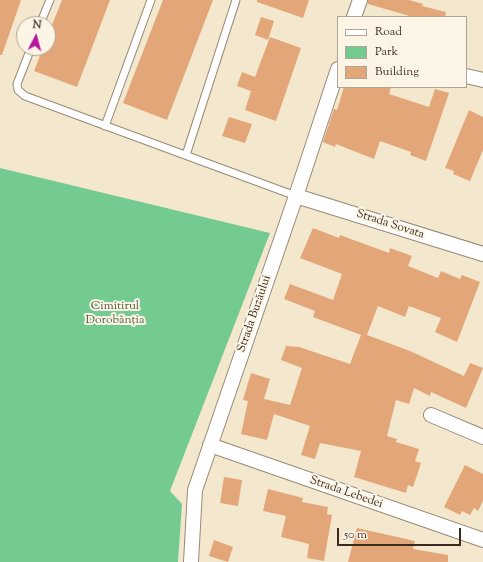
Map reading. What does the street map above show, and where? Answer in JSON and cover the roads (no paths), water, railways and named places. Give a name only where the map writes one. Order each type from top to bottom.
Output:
[{"type":"street","points":[[354,16],[360,0]]},
{"type":"street","name":"Strada Buzăului","points":[[191,562],[195,490],[337,72]]},
{"type":"street","points":[[467,76],[483,80]]},
{"type":"street","name":"Strada Sovata","points":[[296,196],[483,254]]},
{"type":"street","points":[[431,416],[483,437]]},
{"type":"street","name":"Strada Lebedei","points":[[210,445],[483,540]]},
{"type":"lane","points":[[43,16],[50,0]]},
{"type":"lane","points":[[105,126],[150,0]]},
{"type":"lane","points":[[186,155],[236,0]]},
{"type":"lane","points":[[28,56],[17,84],[18,90],[24,96],[296,196]]},
{"type":"park label","name":"Cimitirul Dorobănția","points":[[115,314]]}]
